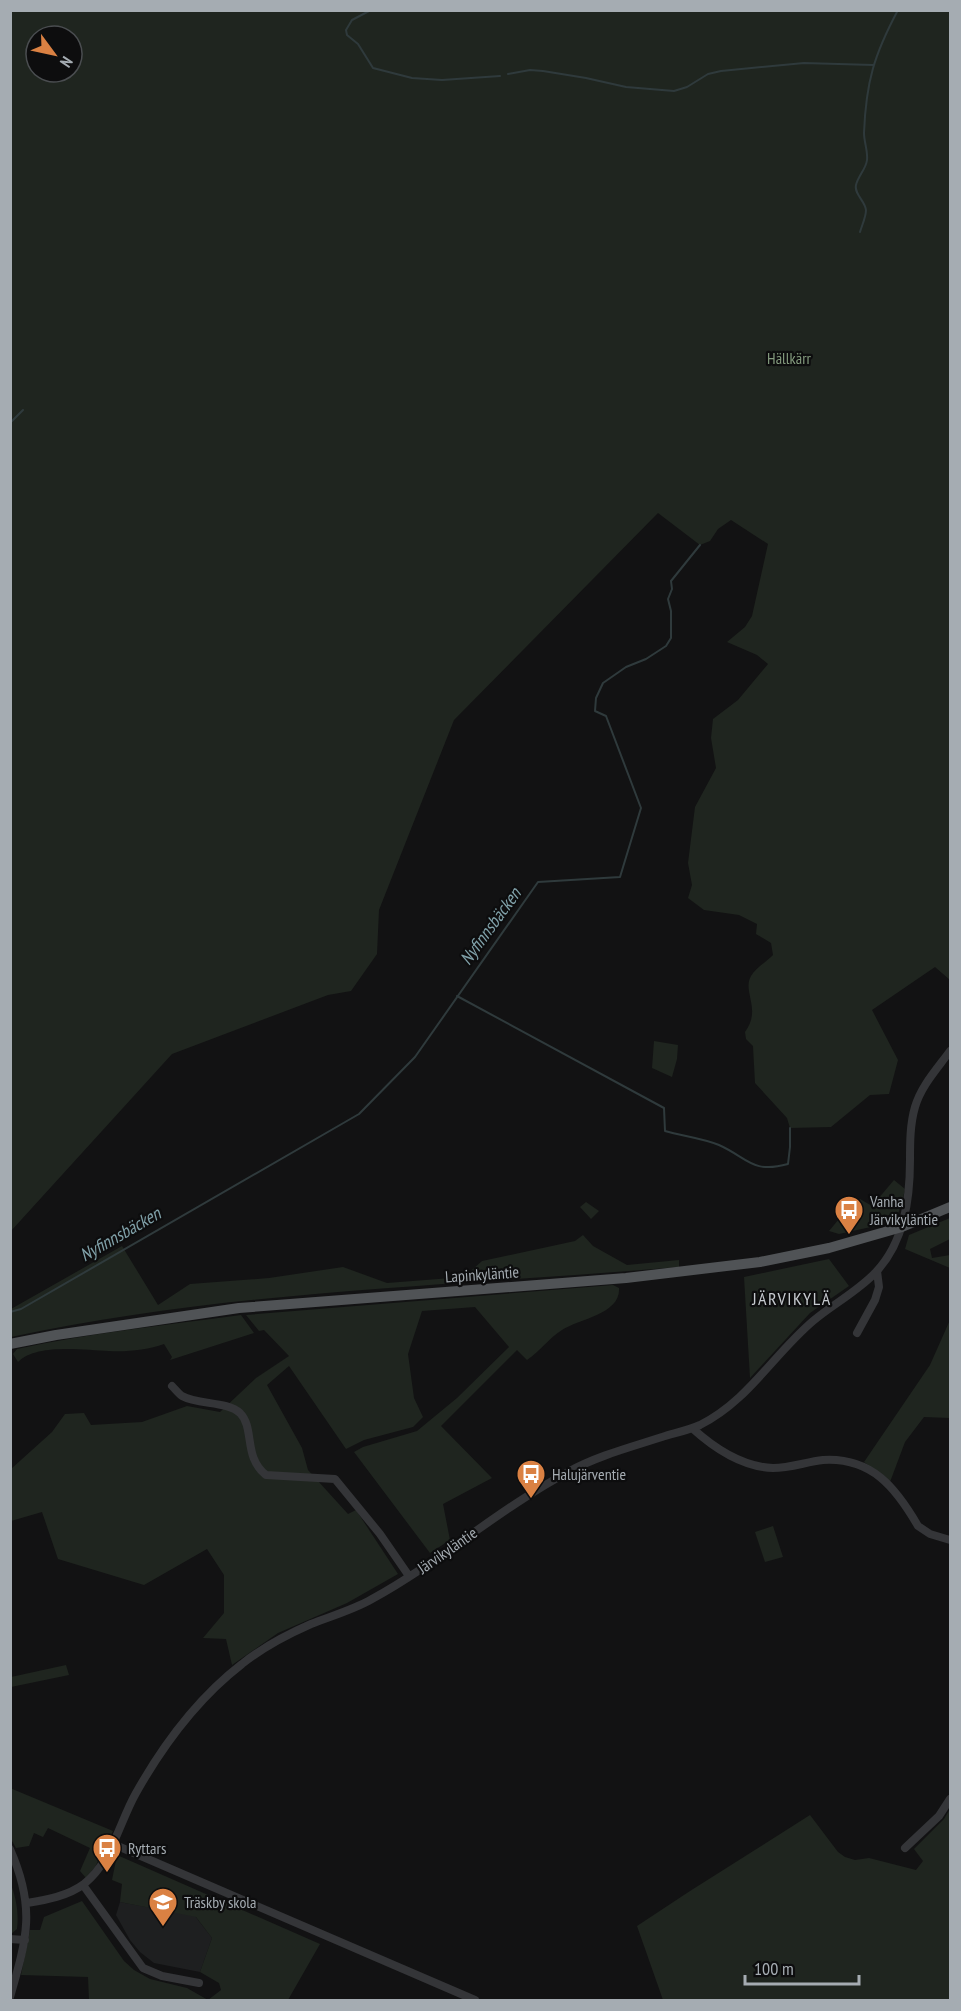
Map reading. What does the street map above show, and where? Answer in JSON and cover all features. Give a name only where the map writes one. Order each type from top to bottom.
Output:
[{"type":"main road","name":"Lapinkyläntie","points":[[10,1344],[77,1331],[238,1308],[626,1278],[760,1262],[829,1248],[902,1227],[951,1208]]},
{"type":"street","points":[[902,1227],[908,1200],[910,1139],[914,1108],[929,1078],[951,1051]]},
{"type":"street","name":"Järvikyläntie","points":[[27,1903],[58,1896],[83,1885],[99,1869],[136,1792],[159,1757],[193,1712],[237,1668],[257,1652],[283,1637],[368,1601],[409,1576],[495,1516],[570,1471],[623,1450],[692,1428],[721,1414],[739,1400],[812,1322],[877,1271],[893,1249],[902,1227]]},
{"type":"street","points":[[857,1333],[875,1300],[879,1287],[877,1271]]},
{"type":"street","points":[[172,1386],[182,1395],[202,1403],[237,1411],[244,1419],[254,1461],[266,1475],[336,1479],[380,1534],[409,1576]]},
{"type":"street","points":[[692,1428],[715,1447],[756,1465],[774,1468],[821,1460],[840,1460],[860,1465],[892,1487],[918,1526],[924,1531],[951,1540]]},
{"type":"street","points":[[905,1848],[939,1816],[951,1799]]},
{"type":"street","points":[[113,1844],[475,2001]]},
{"type":"street","points":[[10,1849],[19,1869],[27,1903],[25,1940],[10,1997]]},
{"type":"street","points":[[83,1885],[143,1968],[162,1976],[200,1983]]},
{"type":"street","points":[[10,1939],[25,1940]]},
{"type":"shaded area","name":"Träskby skola","points":[[120,1902],[195,1916],[212,1938],[200,1972],[154,1963],[140,1952],[130,1940],[116,1915]]},
{"type":"green space","name":"Hällkärr","points":[[11,10],[950,11],[950,980],[935,967],[872,1010],[898,1060],[889,1094],[870,1095],[831,1127],[790,1128],[787,1118],[755,1083],[753,1046],[746,1039],[745,1032],[752,1016],[749,982],[753,973],[773,955],[771,943],[756,934],[757,924],[739,915],[704,910],[688,898],[692,885],[688,863],[695,807],[716,768],[711,738],[713,719],[738,700],[768,664],[757,655],[727,642],[745,627],[752,616],[768,544],[731,520],[718,529],[710,541],[700,545],[658,513],[454,720],[379,910],[377,954],[351,991],[328,995],[172,1054],[11,1231]]},
{"type":"green space","points":[[654,1041],[678,1045],[672,1077],[652,1068]]},
{"type":"green space","points":[[894,1180],[905,1189],[899,1212],[893,1220],[889,1223],[839,1234],[829,1231],[860,1199],[872,1206]]},
{"type":"green space","points":[[586,1202],[599,1211],[591,1219],[580,1207]]},
{"type":"green space","points":[[950,1218],[950,1239],[930,1249],[932,1258],[950,1255],[950,1268],[905,1249],[909,1235]]},
{"type":"green space","points":[[583,1235],[593,1246],[627,1265],[679,1260],[679,1267],[260,1299],[93,1321],[11,1337],[11,1309],[122,1246],[158,1305],[190,1284],[269,1278],[343,1267],[387,1283],[464,1277],[482,1261],[575,1241]]},
{"type":"green space","points":[[829,1259],[849,1286],[810,1313],[750,1378],[744,1277]]},
{"type":"green space","points":[[613,1285],[619,1288],[618,1297],[606,1310],[562,1330],[527,1360],[517,1350],[441,1426],[492,1478],[443,1504],[450,1540],[430,1553],[354,1452],[363,1447],[417,1431],[457,1398],[509,1347],[475,1307],[422,1311],[408,1354],[414,1398],[423,1417],[413,1427],[364,1440],[346,1449],[289,1366],[267,1385],[302,1448],[308,1470],[348,1514],[356,1510],[398,1574],[347,1603],[278,1633],[232,1665],[226,1639],[203,1638],[224,1613],[224,1575],[207,1549],[144,1585],[58,1559],[42,1512],[11,1521],[11,1469],[52,1432],[65,1414],[84,1413],[91,1425],[142,1422],[187,1406],[220,1412],[256,1378],[289,1356],[264,1330],[259,1331],[246,1315]]},
{"type":"green space","points":[[241,1315],[254,1333],[170,1360],[172,1357],[164,1344],[123,1351],[48,1350],[26,1356],[18,1362],[13,1354],[17,1349],[73,1338]]},
{"type":"green space","points":[[950,1320],[950,1418],[924,1417],[905,1442],[890,1482],[864,1462],[930,1365]]},
{"type":"green space","points":[[773,1526],[783,1557],[765,1562],[755,1532]]},
{"type":"green space","points":[[66,1665],[69,1675],[11,1687],[11,1677]]},
{"type":"green space","points":[[10,1788],[113,1831],[95,1867],[86,1878],[80,1871],[90,1848],[48,1828],[43,1837],[34,1833],[29,1846],[16,1848],[11,1839]]},
{"type":"green space","points":[[950,1809],[950,2000],[663,2000],[637,1926],[810,1815],[838,1852],[845,1857],[855,1860],[869,1858],[916,1870],[923,1861],[914,1849],[944,1819]]},
{"type":"green space","points":[[117,1855],[320,1944],[288,2000],[208,2000],[221,1990],[219,1983],[200,1972],[212,1938],[196,1917],[120,1902],[122,1884],[112,1880]]},
{"type":"green space","points":[[10,1882],[18,1917],[17,1929],[11,1934]]},
{"type":"green space","points":[[82,1901],[124,1961],[134,1970],[150,1979],[187,1988],[208,2000],[89,2000],[88,1977],[21,1975],[30,1930],[40,1930],[44,1917]]},
{"type":"waterway","points":[[371,10],[352,20],[346,30],[347,35],[358,44],[373,68],[412,78],[442,80],[500,76]]},
{"type":"waterway","points":[[860,232],[866,210],[856,185],[867,160],[864,133],[869,84],[877,55],[898,10]]},
{"type":"waterway","points":[[508,74],[530,70],[543,71],[626,87],[674,91],[687,87],[708,74],[721,71],[804,63],[873,65]]},
{"type":"waterway","points":[[10,423],[23,410]]},
{"type":"waterway","name":"Nyfinnsbäcken","points":[[10,1312],[21,1309],[359,1114],[415,1057],[538,882],[620,877],[641,808],[606,716],[595,711],[596,698],[603,683],[626,667],[646,659],[666,646],[671,638],[671,611],[668,599],[672,589],[671,581],[700,545]]},
{"type":"waterway","name":"Nyfinnsbäcken","points":[[457,996],[664,1108],[665,1131],[719,1145],[758,1166],[776,1167],[788,1164],[790,1128]]},
{"type":"place","name":"Vanha Järvikyläntie","points":[[849,1236]]},
{"type":"place","name":"Halujärventie","points":[[531,1500]]},
{"type":"place","name":"Ryttars","points":[[107,1874]]},
{"type":"place","name":"Träskby skola","points":[[163,1928]]},
{"type":"district","name":"JÄRVIKYLÄ","points":[[792,1298]]}]
